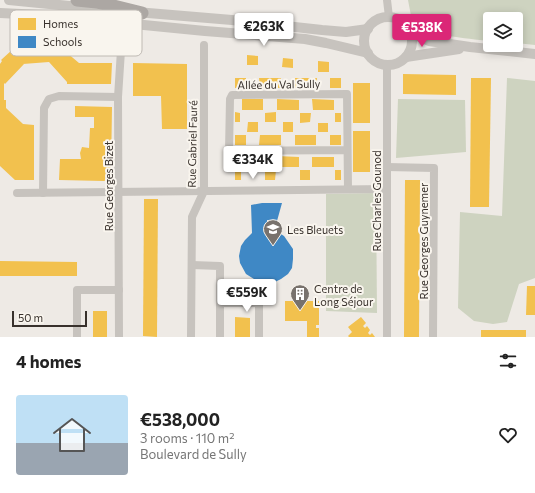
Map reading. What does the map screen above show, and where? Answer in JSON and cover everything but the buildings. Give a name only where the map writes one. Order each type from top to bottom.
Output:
[{"type":"main road","points":[[77,0],[97,2],[130,10]]},
{"type":"street","points":[[8,0],[111,10]]},
{"type":"street","points":[[387,0],[389,17]]},
{"type":"street","points":[[0,13],[10,13]]},
{"type":"street","points":[[142,13],[330,31],[346,32],[368,29]]},
{"type":"street","points":[[411,33],[412,46],[406,57],[400,62],[394,64],[387,65],[379,63],[373,59],[368,53],[364,41],[368,29],[377,20],[389,17],[402,22],[411,33],[429,41],[470,48],[535,54]]},
{"type":"street","points":[[142,25],[306,39],[326,42],[368,53]]},
{"type":"street","name":"Rue Gabriel Fauré","points":[[191,337],[192,217],[204,191],[204,45]]},
{"type":"street","points":[[406,57],[470,48]]},
{"type":"street","name":"Rue Georges Bizet","points":[[119,337],[118,97],[121,56]]},
{"type":"street","name":"Rue Charles Gounod","points":[[386,337],[387,65]]},
{"type":"street","name":"Allée du Val Sully","points":[[348,150],[229,151],[230,99],[232,95],[347,94],[348,150],[348,189]]},
{"type":"street","points":[[43,193],[44,108],[49,99],[59,96],[118,97]]},
{"type":"street","name":"Rue Georges Guynemer","points":[[387,167],[434,168],[433,337]]},
{"type":"street","points":[[17,193],[387,189]]},
{"type":"street","points":[[192,265],[220,266],[220,337]]},
{"type":"street","points":[[77,337],[77,290],[119,290]]},
{"type":"street","points":[[220,303],[259,303],[259,337]]},
{"type":"green space","points":[[408,0],[535,0],[535,45],[523,44],[523,12],[483,12],[483,40],[440,34],[412,21]]},
{"type":"green space","points":[[507,78],[535,81],[535,278],[519,284],[507,322],[493,324],[474,321],[458,308],[460,212],[502,216]]},
{"type":"green space","points":[[398,99],[465,100],[466,152],[396,158]]},
{"type":"green space","points":[[376,193],[377,313],[326,311],[326,194]]},
{"type":"place","name":"Les Bleuets","points":[[273,246]]},
{"type":"place","name":"Centre de Long Séjour","points":[[300,311]]}]
